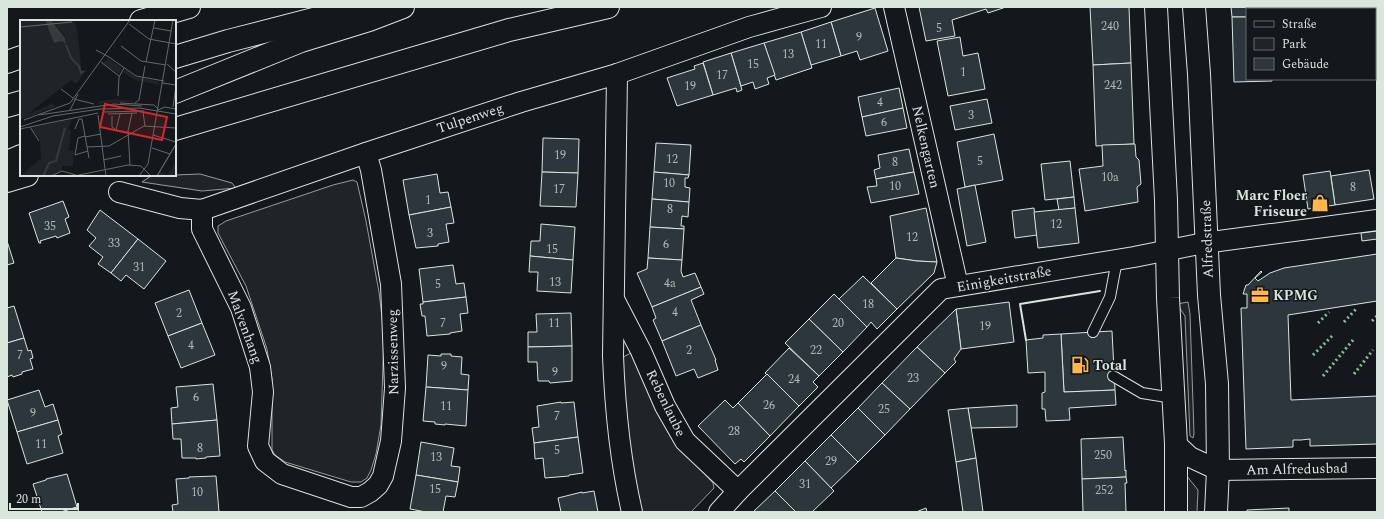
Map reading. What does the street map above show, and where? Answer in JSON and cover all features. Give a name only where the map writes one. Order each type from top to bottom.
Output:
[{"type":"main road","points":[[144,20],[189,7]]},
{"type":"main road","points":[[176,57],[228,41],[360,7]]},
{"type":"main road","points":[[176,92],[300,41],[368,20],[403,7]]},
{"type":"main road","points":[[176,129],[509,30],[608,7]]},
{"type":"main road","points":[[1156,7],[1176,444],[1176,512]]},
{"type":"main road","name":"Alfredstraße","points":[[1194,7],[1199,74],[1209,295],[1217,384],[1218,470],[1216,512]]},
{"type":"main road","points":[[7,62],[20,57]]},
{"type":"main road","points":[[7,106],[20,102]]},
{"type":"main road","points":[[7,162],[20,156]]},
{"type":"main road","points":[[7,181],[24,176]]},
{"type":"street","name":"Tulpenweg","points":[[119,192],[180,208],[202,210],[366,153],[521,102],[617,74],[750,27],[820,7]]},
{"type":"street","name":"Nelkengarten","points":[[894,7],[958,286]]},
{"type":"street","name":"Rebenlaube","points":[[617,74],[613,356],[614,394],[623,474],[632,512]]},
{"type":"street","name":"Narzissenweg","points":[[318,485],[351,497],[361,497],[370,492],[378,486],[383,476],[391,441],[395,388],[391,284],[372,170],[366,153]]},
{"type":"street","name":"Malvenhang","points":[[202,210],[202,229],[241,308],[260,367],[263,392],[258,446],[265,461],[282,474],[318,485]]},
{"type":"street","name":"Einigkeitstraße","points":[[719,512],[738,491],[941,289],[1117,260],[1207,243],[1377,220]]},
{"type":"street","name":"Rebenlaube","points":[[614,299],[641,351],[665,406],[685,441],[738,491]]},
{"type":"street","points":[[1176,444],[1190,457],[1218,470]]},
{"type":"street","name":"Am Alfredusbad","points":[[1218,470],[1377,468]]},
{"type":"lane","points":[[1093,332],[1110,297],[1117,260]]},
{"type":"lane","points":[[1113,376],[1142,393],[1173,398]]},
{"type":"green space","points":[[200,174],[232,183],[236,188],[202,191],[142,182],[151,176]]},
{"type":"green space","points":[[353,180],[357,182],[366,221],[379,292],[384,333],[381,425],[376,454],[371,470],[367,478],[361,482],[351,482],[285,462],[275,455],[272,450],[272,379],[267,349],[246,286],[218,233],[218,226],[226,221],[333,185]]},
{"type":"green space","points":[[1188,302],[1190,314],[1193,438],[1190,436],[1185,316],[1177,304]]},
{"type":"green space","points":[[635,351],[677,444],[713,483],[714,488],[691,512],[639,512],[634,490],[621,358]]},
{"type":"green space","points":[[1186,475],[1198,490],[1197,512],[1183,512]]},
{"type":"building","points":[[919,7],[1006,7],[988,13],[986,9],[952,20],[955,36],[926,41]]},
{"type":"building","points":[[1090,7],[1129,7],[1131,63],[1093,65]]},
{"type":"building","points":[[1231,7],[1269,7],[1246,8],[1246,17],[1232,17]]},
{"type":"building","points":[[875,8],[888,51],[860,60],[857,51],[841,56],[831,22]]},
{"type":"building","points":[[1232,17],[1246,17],[1246,80],[1272,81],[1234,82]]},
{"type":"building","points":[[831,22],[841,56],[811,65],[801,32]]},
{"type":"building","points":[[801,32],[812,68],[776,80],[764,43]]},
{"type":"building","points":[[960,37],[963,56],[978,53],[985,89],[948,96],[937,41]]},
{"type":"building","points":[[764,43],[775,75],[767,78],[769,84],[755,89],[753,82],[741,86],[731,53]]},
{"type":"building","points":[[731,53],[742,90],[737,92],[736,88],[713,95],[703,62]]},
{"type":"building","points":[[703,63],[713,95],[677,106],[667,78],[695,69],[694,66]]},
{"type":"building","points":[[1131,63],[1134,144],[1096,146],[1093,65]]},
{"type":"building","points":[[899,88],[903,108],[862,117],[858,97]]},
{"type":"building","points":[[987,99],[992,123],[955,130],[950,106]]},
{"type":"building","points":[[903,108],[907,128],[866,136],[862,117]]},
{"type":"building","points":[[994,134],[1003,180],[965,187],[957,142]]},
{"type":"building","points":[[543,138],[579,139],[578,173],[542,172]]},
{"type":"building","points":[[656,143],[691,145],[689,175],[654,172]]},
{"type":"building","points":[[1135,144],[1136,157],[1139,160],[1141,184],[1137,187],[1138,202],[1085,211],[1079,169],[1103,166],[1102,145]]},
{"type":"building","points":[[909,149],[914,172],[876,179],[874,170],[880,168],[878,155]]},
{"type":"building","points":[[1070,161],[1074,197],[1045,200],[1041,164]]},
{"type":"building","points":[[1369,170],[1374,199],[1335,205],[1331,176]]},
{"type":"building","points":[[1330,171],[1335,205],[1308,209],[1303,175]]},
{"type":"building","points":[[542,172],[578,173],[576,207],[540,206]]},
{"type":"building","points":[[654,172],[689,175],[688,178],[685,178],[685,187],[690,188],[689,202],[652,199]]},
{"type":"building","points":[[914,172],[919,194],[871,203],[867,187],[877,186],[876,179]]},
{"type":"building","points":[[437,174],[440,193],[448,192],[451,207],[409,215],[403,180]]},
{"type":"building","points":[[975,185],[986,242],[967,246],[957,189]]},
{"type":"building","points":[[1074,197],[1075,208],[1059,210],[1057,199]]},
{"type":"building","points":[[652,199],[689,202],[688,217],[682,216],[681,226],[684,226],[684,229],[650,227]]},
{"type":"building","points":[[63,201],[69,217],[65,219],[70,233],[57,238],[56,236],[40,241],[41,243],[39,243],[29,213]]},
{"type":"building","points":[[451,207],[454,223],[446,224],[449,242],[438,244],[438,246],[416,248],[409,215]]},
{"type":"building","points":[[926,208],[937,262],[896,258],[890,216]]},
{"type":"building","points":[[1034,208],[1037,235],[1015,238],[1012,211]]},
{"type":"building","points":[[1075,208],[1079,243],[1038,248],[1034,212]]},
{"type":"building","points":[[100,210],[138,239],[111,273],[98,264],[103,257],[89,246],[96,238],[87,230]]},
{"type":"building","points":[[541,224],[575,227],[573,260],[530,256],[531,241],[540,241]]},
{"type":"building","points":[[650,227],[684,229],[682,260],[648,258]]},
{"type":"building","points":[[1377,231],[1377,239],[1362,241],[1361,233]]},
{"type":"building","points":[[138,239],[166,261],[144,289],[126,275],[121,281],[111,273]]},
{"type":"building","points":[[7,241],[14,263],[7,265]]},
{"type":"building","points":[[1377,254],[1377,301],[1288,315],[1291,400],[1377,396],[1377,444],[1310,446],[1310,439],[1293,440],[1293,447],[1246,449],[1241,308],[1247,308],[1247,294],[1243,294],[1246,285],[1248,285],[1261,271],[1262,272],[1255,278],[1258,281],[1270,273],[1284,268]]},
{"type":"building","points":[[530,256],[573,260],[571,293],[537,291],[538,272],[529,272]]},
{"type":"building","points":[[648,258],[682,260],[681,271],[683,277],[695,273],[701,287],[652,307],[637,273],[647,269]]},
{"type":"building","points":[[896,258],[937,262],[934,273],[897,309],[871,283]]},
{"type":"building","points":[[453,265],[456,284],[464,283],[466,297],[423,302],[419,269]]},
{"type":"building","points":[[863,276],[897,309],[877,329],[871,322],[867,327],[839,299]]},
{"type":"building","points":[[701,287],[704,294],[691,300],[701,325],[662,341],[653,320],[656,318],[652,307]]},
{"type":"building","points":[[189,290],[202,323],[168,336],[155,303]]},
{"type":"building","points":[[834,294],[867,327],[843,352],[809,319]]},
{"type":"building","points":[[466,297],[468,313],[460,314],[462,331],[450,334],[427,336],[425,316],[422,316],[420,304],[423,304],[423,302]]},
{"type":"building","points":[[1009,302],[1014,342],[961,349],[956,309]]},
{"type":"building","points":[[14,306],[24,338],[7,343],[7,308]]},
{"type":"building","points":[[956,309],[961,349],[954,359],[956,362],[945,373],[917,347]]},
{"type":"building","points":[[571,313],[572,346],[528,347],[528,332],[537,332],[536,314]]},
{"type":"building","points":[[809,319],[843,352],[819,376],[785,343]]},
{"type":"building","points":[[202,323],[215,355],[181,368],[168,336]]},
{"type":"building","points":[[701,325],[716,360],[718,370],[698,378],[694,369],[676,376],[662,341]]},
{"type":"building","points":[[1112,331],[1115,390],[1064,392],[1061,334]]},
{"type":"building","points":[[1061,334],[1064,392],[1115,390],[1116,405],[1069,408],[1070,420],[1046,421],[1045,409],[1042,409],[1042,393],[1045,392],[1045,372],[1028,373],[1026,340],[1043,338],[1043,335]]},
{"type":"building","points":[[24,338],[28,351],[31,350],[33,358],[30,359],[33,369],[22,372],[22,374],[13,377],[12,375],[7,377],[7,343]]},
{"type":"building","points":[[572,346],[572,381],[550,383],[549,381],[538,381],[537,362],[528,362],[528,347]]},
{"type":"building","points":[[917,347],[945,373],[910,409],[882,383]]},
{"type":"building","points":[[789,348],[819,376],[813,382],[818,387],[799,406],[765,373]]},
{"type":"building","points":[[441,354],[451,354],[451,356],[462,357],[461,374],[469,375],[468,390],[426,387],[428,355],[441,356]]},
{"type":"building","points":[[767,374],[799,406],[770,436],[738,403]]},
{"type":"building","points":[[882,383],[910,409],[885,435],[858,408]]},
{"type":"building","points":[[213,384],[217,420],[172,424],[171,408],[178,407],[176,387]]},
{"type":"building","points":[[426,387],[468,390],[466,426],[435,424],[435,422],[423,421]]},
{"type":"building","points":[[39,390],[45,407],[53,404],[58,420],[17,432],[7,400]]},
{"type":"building","points":[[725,400],[733,408],[738,403],[770,436],[744,462],[741,459],[735,464],[698,426]]},
{"type":"building","points":[[561,402],[574,402],[578,437],[534,443],[532,428],[539,427],[537,406]]},
{"type":"building","points":[[1017,405],[1017,427],[971,428],[968,408]]},
{"type":"building","points":[[858,408],[885,435],[858,462],[831,435]]},
{"type":"building","points":[[968,408],[976,458],[956,462],[948,410]]},
{"type":"building","points":[[58,420],[62,434],[58,436],[63,453],[27,464],[17,432]]},
{"type":"building","points":[[217,420],[220,456],[196,459],[182,458],[181,439],[173,439],[172,424]]},
{"type":"building","points":[[831,435],[858,462],[831,488],[805,461]]},
{"type":"building","points":[[578,437],[583,473],[545,478],[543,458],[535,459],[534,443]]},
{"type":"building","points":[[1123,437],[1126,477],[1082,479],[1081,439]]},
{"type":"building","points":[[421,442],[454,448],[451,466],[460,467],[458,482],[416,475]]},
{"type":"building","points":[[976,458],[983,512],[963,512],[956,462]]},
{"type":"building","points":[[805,461],[834,491],[812,512],[796,512],[775,491]]},
{"type":"building","points":[[67,474],[77,507],[61,512],[42,512],[33,484]]},
{"type":"building","points":[[416,475],[458,482],[455,497],[446,496],[443,512],[426,512],[410,509]]},
{"type":"building","points":[[216,476],[219,512],[173,512],[172,505],[178,504],[176,479]]},
{"type":"building","points":[[1126,477],[1126,512],[1083,512],[1082,479]]},
{"type":"building","points":[[594,491],[598,512],[561,512],[558,498],[582,492]]},
{"type":"building","points":[[775,491],[796,512],[753,512]]},
{"type":"building","points":[[77,507],[79,512],[61,512]]},
{"type":"building","points":[[926,508],[927,512],[916,512]]},
{"type":"building","points":[[1289,508],[1289,512],[1247,512],[1247,510]]},
{"type":"hedge","points":[[1344,322],[1357,308]]},
{"type":"hedge","points":[[1318,323],[1329,312]]},
{"type":"hedge","points":[[1372,321],[1377,316]]},
{"type":"hedge","points":[[1313,355],[1332,336]]},
{"type":"hedge","points":[[1323,376],[1353,340]]},
{"type":"hedge","points":[[1354,374],[1373,350]]},
{"type":"wall","points":[[1026,340],[1020,304],[1100,291]]},
{"type":"place","name":"Marc Floer Friseure","points":[[1320,203]]},
{"type":"place","name":"KPMG","points":[[1260,295]]},
{"type":"place","name":"Total","points":[[1080,365]]}]
